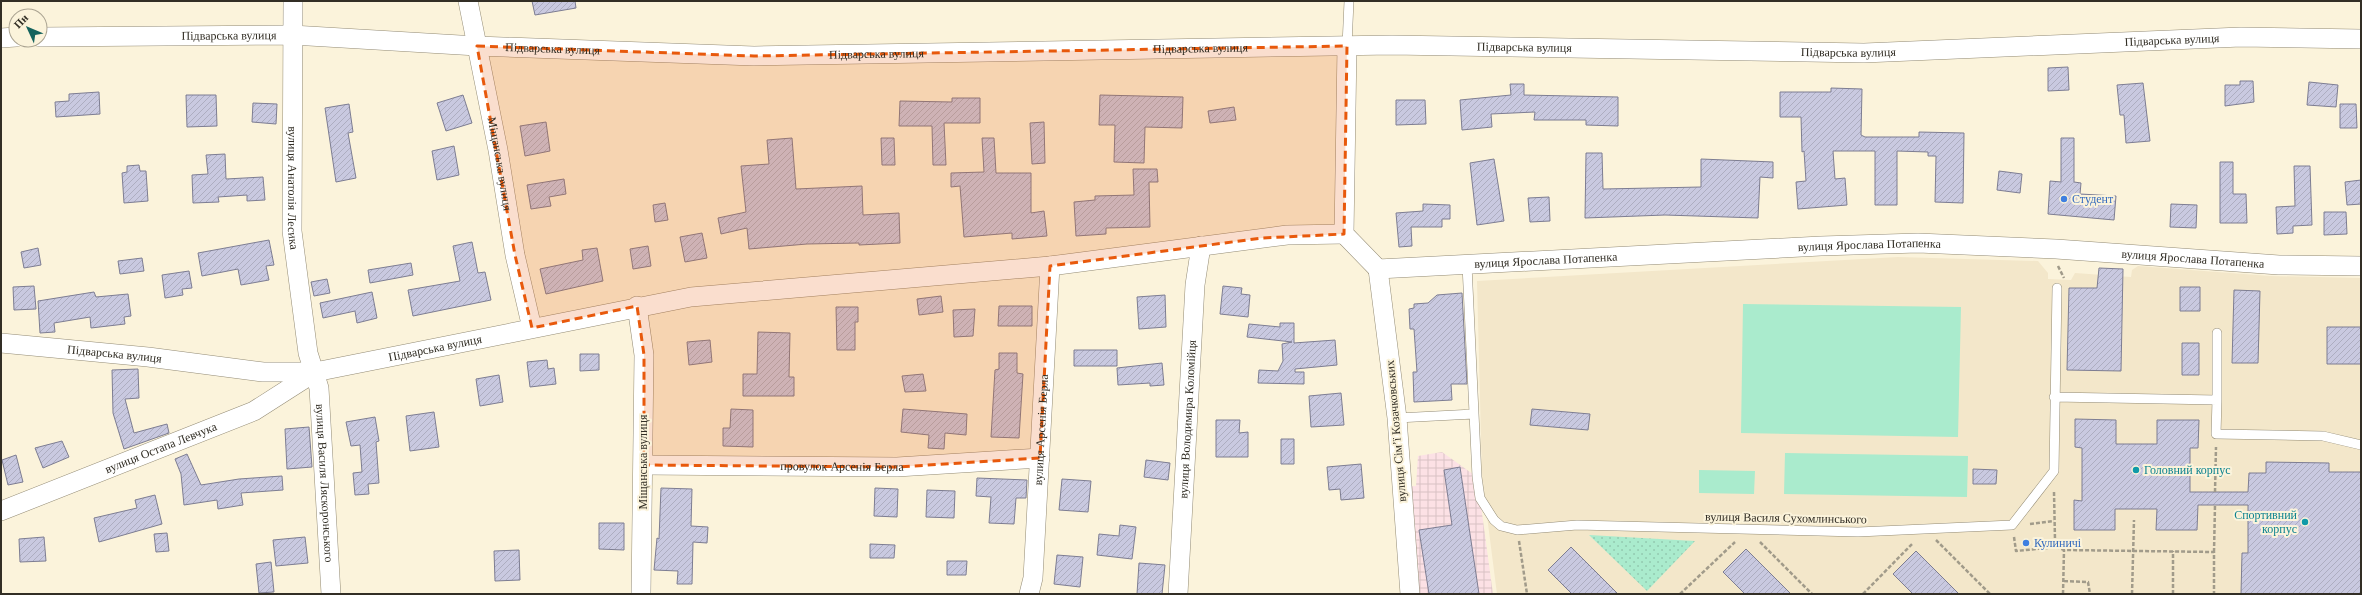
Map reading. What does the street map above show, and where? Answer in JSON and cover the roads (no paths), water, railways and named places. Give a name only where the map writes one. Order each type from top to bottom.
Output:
[{"type":"street","name":"вулиця Анатолія Лесика","points":[[294,1],[292,35],[292,231],[308,353],[315,372]]},
{"type":"street","name":"Міщанська вулиця","points":[[468,1],[498,150],[515,255],[532,328]]},
{"type":"street","name":"Підварська вулиця","points":[[48,37],[292,35],[477,46],[754,56],[1347,46],[1864,53],[2241,37],[2361,39]]},
{"type":"street","points":[[1347,46],[1344,234],[1378,269]]},
{"type":"street","name":"Підварська вулиця","points":[[1,343],[148,356],[263,372],[315,372],[637,306],[722,293],[1050,266],[1304,234],[1344,234]]},
{"type":"street","name":"вулиця Ярослава Потапенка","points":[[1378,269],[1822,246],[1918,244],[2056,249],[2279,265],[2361,266]]},
{"type":"street","name":"вулиця Володимира Коломійця","points":[[1178,594],[1195,285],[1200,246]]},
{"type":"street","name":"вулиця Арсенія Берла","points":[[1029,594],[1032,578],[1040,458],[1046,307],[1050,266]]},
{"type":"street","name":"вулиця Сімʼї Козачковських","points":[[1378,269],[1397,418],[1410,594]]},
{"type":"street","name":"Міщанська вулиця","points":[[637,306],[644,356],[644,465],[641,594]]},
{"type":"street","name":"вулиця Остапа Левчука","points":[[1,511],[254,411],[315,372]]},
{"type":"street","name":"вулиця Василя Ляскоронського","points":[[315,372],[319,388],[331,594]]},
{"type":"street","name":"провулок Арсенія Берла","points":[[644,465],[898,467],[1040,458]]},
{"type":"lane","points":[[1347,46],[1349,1]]},
{"type":"lane","points":[[1397,418],[1474,414],[1467,265]]},
{"type":"lane","points":[[2057,288],[2054,397],[2217,400]]},
{"type":"lane","points":[[2217,333],[2216,434],[2323,436],[2361,445]]},
{"type":"lane","name":"вулиця Василя Сухомлинського","points":[[1474,414],[1480,498],[1494,520],[1501,526],[1518,530],[1576,525],[1858,532],[2012,526],[2054,471],[2054,397]]},
{"type":"place","name":"Студент","points":[[2064,199]]},
{"type":"place","name":"Головний корпус","points":[[2136,470]]},
{"type":"place","name":"Спортивний корпус","points":[[2305,522]]},
{"type":"place","name":"Кулиничі","points":[[2026,543]]}]
